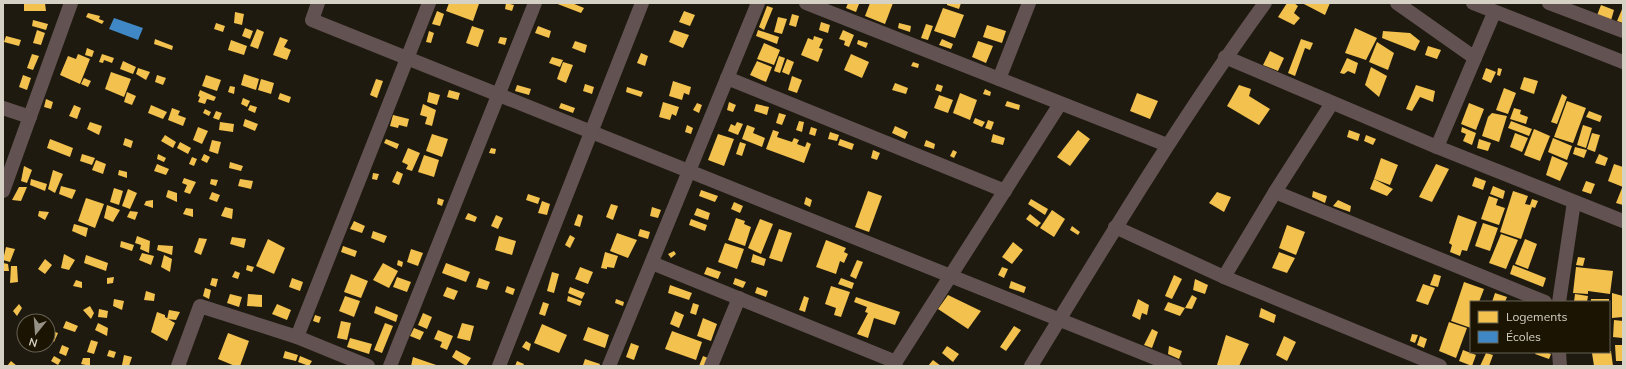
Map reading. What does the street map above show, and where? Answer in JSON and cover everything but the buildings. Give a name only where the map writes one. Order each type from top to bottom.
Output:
[{"type":"street","points":[[3,191],[71,3]]},
{"type":"street","points":[[318,3],[312,20],[1175,366]]},
{"type":"street","points":[[297,337],[428,3]]},
{"type":"street","points":[[390,366],[535,3]]},
{"type":"street","points":[[499,366],[642,3]]},
{"type":"street","points":[[609,366],[758,3]]},
{"type":"street","points":[[806,3],[1167,145]]},
{"type":"street","points":[[999,80],[1029,3]]},
{"type":"street","points":[[1031,366],[1115,227],[1167,145],[1225,58],[1265,3]]},
{"type":"street","points":[[1397,3],[1475,58]]},
{"type":"street","points":[[1473,3],[1494,13],[1623,62]]},
{"type":"street","points":[[1549,3],[1623,32]]},
{"type":"street","points":[[1437,147],[1494,13]]},
{"type":"street","points":[[1225,58],[1437,147],[1623,221]]},
{"type":"street","points":[[727,78],[1005,191]]},
{"type":"street","points":[[1224,277],[1275,192],[1332,103]]},
{"type":"street","points":[[652,263],[739,298],[894,364],[1060,104]]},
{"type":"street","points":[[3,108],[30,117]]},
{"type":"street","points":[[1275,192],[1543,301]]},
{"type":"street","points":[[1559,301],[1574,202]]},
{"type":"street","points":[[1115,227],[1405,360],[1440,366]]},
{"type":"street","points":[[711,366],[739,298]]},
{"type":"street","points":[[178,366],[200,306],[297,337],[368,366]]},
{"type":"street","points":[[1559,353],[1560,366]]}]
